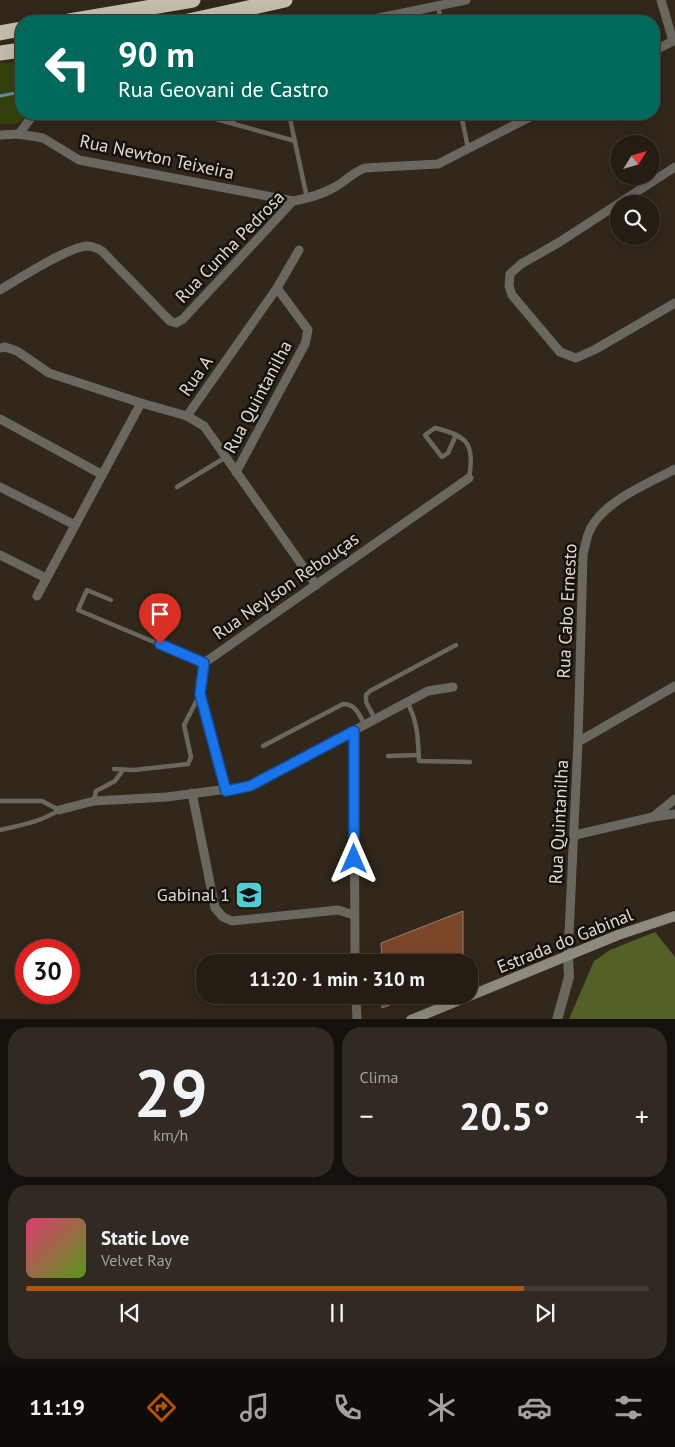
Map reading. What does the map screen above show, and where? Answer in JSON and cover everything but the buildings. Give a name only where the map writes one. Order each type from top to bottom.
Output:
[{"type":"highway","points":[[104,15],[193,0]]},
{"type":"highway","points":[[216,15],[285,0]]},
{"type":"highway","points":[[0,33],[15,30]]},
{"type":"highway","points":[[0,53],[15,51]]},
{"type":"main road","name":"Estrada do Gabinal","points":[[413,1019],[568,955],[675,916]]},
{"type":"street","points":[[392,15],[466,0]]},
{"type":"street","points":[[660,48],[674,41],[661,0]]},
{"type":"street","points":[[18,134],[29,120]]},
{"type":"street","name":"Rua Cunha Pedrosa","points":[[0,290],[41,266],[86,246],[94,247],[102,251],[170,321],[176,322],[183,319],[293,201],[317,196],[337,186],[356,171],[365,168],[438,164],[525,120]]},
{"type":"street","name":"Rua Newton Teixeira","points":[[0,135],[18,134],[43,138],[79,160],[293,201]]},
{"type":"street","points":[[675,167],[521,264],[510,274],[509,286],[512,295],[560,352],[576,358],[596,350],[675,303]]},
{"type":"street","name":"Rua A","points":[[299,250],[277,288],[187,416],[204,426],[316,585]]},
{"type":"street","name":"Rua Quintanilha","points":[[236,472],[305,344],[308,330],[277,288]]},
{"type":"street","points":[[0,348],[5,347],[17,351],[49,373],[187,416]]},
{"type":"street","points":[[37,596],[141,403]]},
{"type":"street","points":[[0,419],[102,474]]},
{"type":"street","name":"Rua Cabo Ernesto","points":[[578,742],[583,554],[588,532],[598,516],[614,503],[675,469]]},
{"type":"street","name":"Rua Neylson Rebouças","points":[[226,791],[200,694],[204,663],[469,478]]},
{"type":"street","points":[[0,487],[75,525]]},
{"type":"street","points":[[0,555],[46,578]]},
{"type":"street","points":[[59,810],[94,801],[167,797],[226,791],[250,786],[428,691],[453,686]]},
{"type":"street","name":"Rua Quintanilha","points":[[568,955],[578,742],[675,686]]},
{"type":"street","points":[[354,731],[356,954]]},
{"type":"street","points":[[192,793],[215,908],[223,917],[232,921],[338,910],[354,915]]},
{"type":"street","points":[[653,817],[675,800]]},
{"type":"street","points":[[575,835],[653,817],[675,814]]},
{"type":"street","points":[[338,910],[354,896]]},
{"type":"street","points":[[557,1019],[570,978],[568,955]]},
{"type":"street","points":[[356,1004],[357,1019]]},
{"type":"lane","points":[[438,5],[440,15]]},
{"type":"lane","points":[[220,120],[295,142]]},
{"type":"lane","points":[[233,120],[234,124]]},
{"type":"lane","points":[[290,120],[307,198]]},
{"type":"lane","points":[[462,120],[469,149]]},
{"type":"lane","points":[[456,435],[449,451],[442,457],[425,435],[435,428],[456,435],[468,445],[473,457],[469,478]]},
{"type":"lane","points":[[177,487],[226,457]]},
{"type":"lane","points":[[111,600],[87,590],[78,610],[204,663]]},
{"type":"lane","points":[[375,720],[366,702],[366,696],[370,691],[456,645]]},
{"type":"lane","points":[[114,769],[182,766],[190,762],[184,726],[200,694]]},
{"type":"lane","points":[[407,702],[414,715],[418,730],[419,762],[470,762]]},
{"type":"lane","points":[[263,746],[343,704],[349,704],[355,708],[365,725]]},
{"type":"lane","points":[[388,756],[419,755]]},
{"type":"lane","points":[[94,801],[96,791],[115,781],[123,770]]},
{"type":"lane","points":[[0,800],[42,802],[59,810]]},
{"type":"lane","points":[[0,830],[47,818],[59,810]]},
{"type":"green space","points":[[15,62],[15,120],[22,120],[18,124],[0,124],[0,63]]},
{"type":"green space","points":[[655,932],[675,957],[675,1019],[569,1019],[594,961],[610,950]]},
{"type":"waterway","points":[[0,96],[15,93]]},
{"type":"place","name":"Gabinal 1","points":[[249,895]]},
{"type":"route","points":[[160,644],[204,663],[200,694],[226,791],[250,786],[354,731],[354,859]]}]
